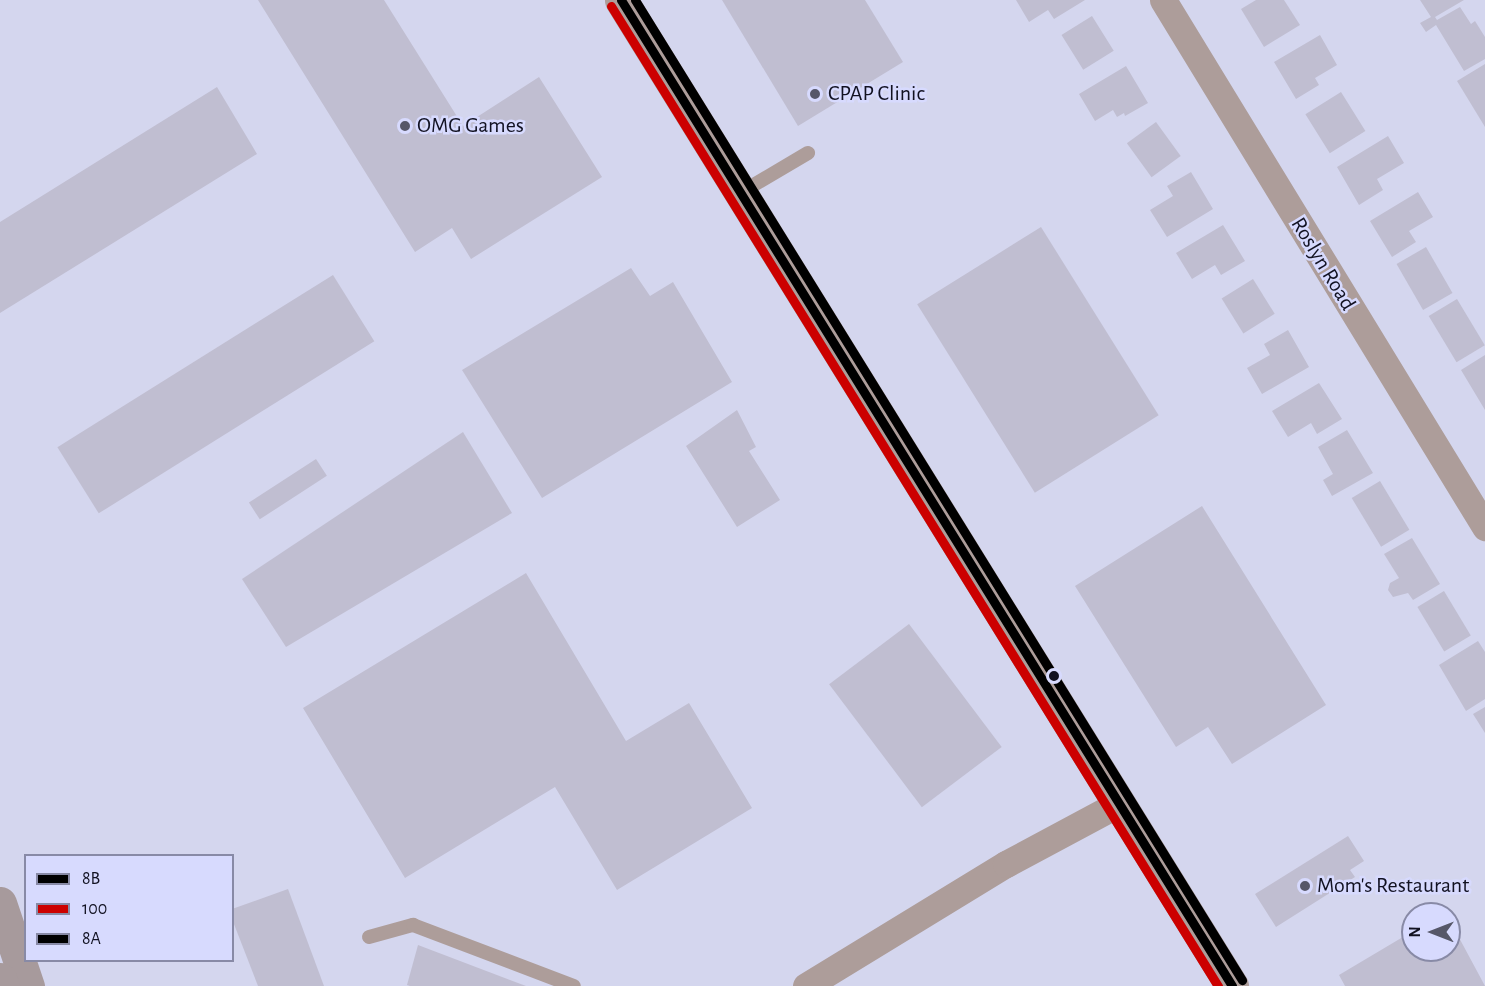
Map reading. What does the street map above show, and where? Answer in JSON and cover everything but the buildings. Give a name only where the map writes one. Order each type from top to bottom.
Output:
[{"type":"highway","points":[[0,903],[28,986]]},
{"type":"highway","points":[[0,979],[3,986]]},
{"type":"street","points":[[621,0],[1232,986]]},
{"type":"street","name":"Roslyn Road","points":[[1163,0],[1485,527]]},
{"type":"street","points":[[806,986],[1006,864],[1118,804]]},
{"type":"lane","points":[[740,193],[808,153]]},
{"type":"lane","points":[[369,937],[413,925],[574,986]]},
{"type":"transit line","name":"8B","points":[[621,0],[1232,986]]},
{"type":"transit line","name":"8A","points":[[635,0],[1242,980]]},
{"type":"transit line","name":"100","points":[[611,6],[1218,986]]},
{"type":"place","name":"CPAP Clinic","points":[[815,94]]},
{"type":"place","name":"OMG Games","points":[[405,126]]},
{"type":"place","name":"Mom's Restaurant","points":[[1305,886]]}]
